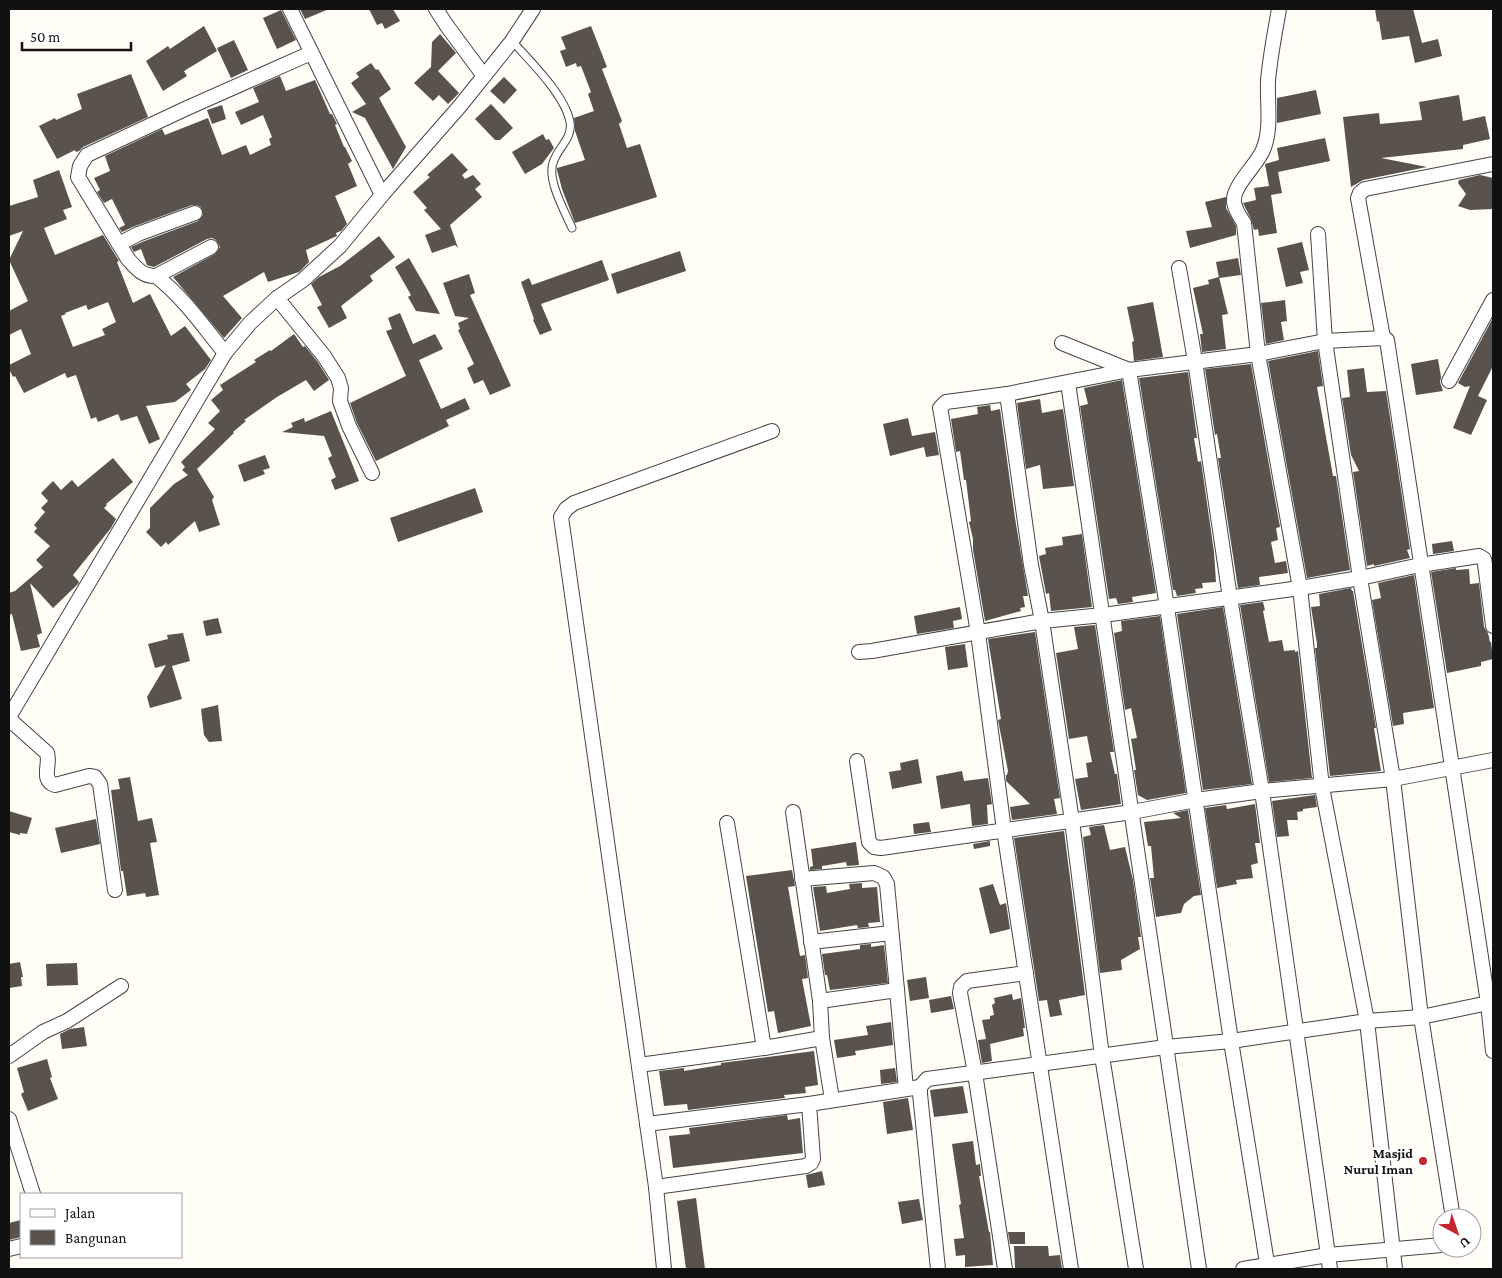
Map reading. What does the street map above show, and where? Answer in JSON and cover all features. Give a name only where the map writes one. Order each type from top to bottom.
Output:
[{"type":"street","points":[[290,9],[382,195]]},
{"type":"street","points":[[436,9],[484,76]]},
{"type":"street","points":[[115,890],[100,784],[95,777],[88,776],[56,786],[52,784],[47,778],[46,772],[49,758],[47,753],[9,718],[225,353],[250,323],[277,298],[303,280],[340,246],[484,76],[512,41],[533,9]]},
{"type":"street","points":[[1279,9],[1268,80],[1267,136],[1263,150],[1256,163],[1239,185],[1233,201],[1236,211],[1244,223],[1258,354],[1300,588],[1322,787],[1367,1021],[1395,1269]]},
{"type":"street","points":[[210,247],[156,276],[148,276],[138,270],[128,259],[78,177],[80,166],[87,155],[311,53]]},
{"type":"street","points":[[1383,338],[1358,198],[1360,193],[1365,189],[1493,164]]},
{"type":"street","points":[[119,244],[138,234],[195,213]]},
{"type":"street","points":[[1318,234],[1324,342],[1393,779],[1421,1017],[1451,1208]]},
{"type":"street","points":[[1179,268],[1262,791],[1330,1269]]},
{"type":"street","points":[[156,276],[171,288],[204,324],[225,353]]},
{"type":"street","points":[[277,298],[324,356],[338,378],[341,388],[340,401],[349,426],[372,473]]},
{"type":"street","points":[[1449,381],[1493,300]]},
{"type":"street","points":[[1071,1269],[1004,830],[978,633],[940,408],[946,402],[1007,394],[1129,370],[1258,354],[1324,342],[1383,338],[1387,340],[1451,768],[1490,1003],[1493,1050]]},
{"type":"street","points":[[1062,343],[1129,370]]},
{"type":"street","points":[[1129,370],[1167,607],[1231,1041],[1268,1268]]},
{"type":"street","points":[[1068,383],[1199,1269]]},
{"type":"street","points":[[1007,394],[1031,565],[1042,621],[1072,821],[1102,1056],[1136,1269]]},
{"type":"street","points":[[664,1269],[656,1187],[561,517],[566,509],[574,503],[772,431]]},
{"type":"street","points":[[859,652],[869,652],[1042,621],[1167,607],[1300,588],[1420,565],[1479,556],[1484,559],[1493,626]]},
{"type":"street","points":[[857,761],[869,842],[874,847],[881,848],[1072,821],[1262,791],[1393,779],[1493,760]]},
{"type":"street","points":[[793,812],[820,1001],[822,1038],[832,1100]]},
{"type":"street","points":[[727,823],[764,1048]]},
{"type":"street","points":[[802,880],[874,873],[880,874],[887,884],[906,1089]]},
{"type":"street","points":[[811,942],[891,933]]},
{"type":"street","points":[[1004,1269],[975,1073],[960,993],[961,987],[967,982],[1026,974]]},
{"type":"street","points":[[9,1056],[43,1032],[67,1020],[121,986]]},
{"type":"street","points":[[820,1001],[897,990]]},
{"type":"street","points":[[938,1269],[920,1087],[922,1083],[930,1078],[1166,1047],[1231,1041],[1367,1021],[1421,1017],[1490,1003]]},
{"type":"street","points":[[639,1065],[822,1038]]},
{"type":"street","points":[[647,1124],[809,1104],[920,1087]]},
{"type":"street","points":[[656,1187],[806,1166],[813,1159],[809,1104]]},
{"type":"street","points":[[9,1119],[33,1193]]},
{"type":"street","points":[[1243,1269],[1268,1268],[1328,1255],[1432,1246]]},
{"type":"lane","points":[[512,41],[547,80],[567,112],[570,124],[568,138],[553,162],[551,172],[555,189],[572,228]]},
{"type":"building","points":[[300,9],[329,9],[305,19]]},
{"type":"building","points":[[369,9],[393,9],[400,21],[385,29],[382,23],[377,25]]},
{"type":"building","points":[[1375,9],[1413,9],[1422,43],[1438,39],[1442,56],[1415,63],[1409,36],[1382,40]]},
{"type":"building","points":[[281,10],[296,40],[277,49],[263,18]]},
{"type":"building","points":[[204,26],[217,51],[184,71],[187,76],[163,91],[146,61],[168,46],[170,49]]},
{"type":"building","points":[[591,26],[607,67],[602,69],[622,121],[619,124],[627,148],[640,144],[657,197],[575,223],[562,189],[557,168],[585,160],[575,131],[574,118],[594,111],[588,94],[591,92],[581,66],[577,67],[576,63],[566,67],[560,51],[566,49],[561,37]]},
{"type":"building","points":[[440,34],[456,53],[438,71],[459,93],[448,104],[439,95],[433,101],[414,83],[431,67],[432,42]]},
{"type":"building","points":[[234,40],[248,70],[231,78],[217,48]]},
{"type":"building","points":[[371,63],[376,70],[378,69],[391,89],[379,98],[406,147],[393,169],[365,118],[352,112],[366,104],[351,83],[359,77],[356,73]]},
{"type":"building","points":[[131,74],[148,117],[83,147],[79,151],[76,152],[75,150],[57,159],[39,126],[55,118],[56,120],[82,109],[77,94]]},
{"type":"building","points":[[280,76],[286,91],[315,80],[330,114],[332,114],[337,124],[335,125],[352,161],[348,164],[357,186],[335,196],[347,224],[341,231],[336,233],[337,236],[306,250],[309,262],[299,272],[268,282],[264,272],[223,296],[242,318],[224,338],[173,277],[215,254],[220,247],[216,240],[212,238],[207,239],[154,267],[147,265],[141,249],[134,252],[131,247],[198,221],[203,215],[201,207],[192,205],[122,232],[119,228],[125,225],[112,199],[104,203],[97,192],[100,190],[94,178],[110,171],[105,156],[162,129],[165,135],[208,118],[222,155],[246,145],[250,155],[271,145],[269,139],[272,137],[263,115],[241,125],[235,112],[259,102],[253,88]]},
{"type":"building","points":[[504,77],[517,90],[504,104],[490,91]]},
{"type":"building","points":[[1316,90],[1321,114],[1277,123],[1277,98]]},
{"type":"building","points":[[1459,95],[1463,121],[1485,116],[1490,139],[1463,145],[1463,149],[1381,158],[1427,167],[1363,180],[1351,187],[1343,117],[1379,113],[1380,124],[1422,120],[1419,102]]},
{"type":"building","points":[[491,104],[513,128],[500,140],[495,140],[475,119]]},
{"type":"building","points":[[222,105],[226,119],[212,124],[207,110]]},
{"type":"building","points":[[543,134],[546,140],[549,139],[554,148],[542,164],[525,174],[512,152]]},
{"type":"building","points":[[1325,138],[1330,161],[1278,172],[1282,193],[1271,195],[1277,233],[1259,236],[1258,229],[1254,230],[1243,203],[1256,200],[1254,188],[1269,186],[1265,164],[1279,160],[1277,148]]},
{"type":"building","points":[[452,153],[468,170],[462,175],[465,179],[473,175],[481,184],[475,189],[482,197],[450,225],[458,248],[455,245],[432,253],[425,235],[441,229],[424,210],[427,208],[413,192],[430,177],[427,175]]},
{"type":"building","points":[[59,170],[72,207],[63,210],[67,219],[44,228],[55,255],[103,235],[119,261],[117,262],[133,303],[150,294],[171,336],[185,326],[211,360],[205,369],[186,384],[191,390],[175,402],[146,406],[160,439],[149,444],[137,416],[121,421],[118,414],[98,422],[96,417],[91,419],[76,375],[67,378],[65,373],[24,393],[9,369],[9,365],[31,354],[21,329],[9,335],[9,311],[28,301],[9,260],[23,231],[9,236],[9,206],[38,197],[33,180]],"holes":[[[108,302],[116,322],[102,329],[105,335],[73,347],[61,316],[86,305],[88,310]]]},
{"type":"building","points":[[1480,175],[1493,178],[1493,209],[1470,210],[1458,206],[1466,194],[1458,183],[1459,180]]},
{"type":"building","points":[[1226,197],[1226,208],[1236,226],[1236,235],[1190,248],[1186,231],[1212,227],[1205,202]]},
{"type":"building","points":[[379,236],[395,257],[370,276],[373,281],[341,306],[347,318],[329,328],[317,307],[322,305],[311,284],[319,277],[340,266]]},
{"type":"building","points":[[1302,242],[1309,270],[1300,272],[1303,283],[1286,287],[1277,248]]},
{"type":"building","points":[[680,251],[686,271],[617,294],[611,274]]},
{"type":"building","points":[[409,258],[440,314],[416,311],[408,297],[411,295],[395,267]]},
{"type":"building","points":[[1238,258],[1241,275],[1219,278],[1216,262]]},
{"type":"building","points":[[602,260],[609,280],[541,304],[552,330],[540,335],[533,320],[521,282],[529,278],[532,285]]},
{"type":"building","points":[[469,274],[475,293],[470,295],[511,386],[490,395],[483,380],[474,384],[467,368],[474,364],[458,330],[460,329],[458,323],[469,318],[455,316],[443,283]]},
{"type":"building","points":[[1219,277],[1228,314],[1222,315],[1226,349],[1202,352],[1200,334],[1203,334],[1193,288],[1209,284],[1208,280]]},
{"type":"building","points":[[1285,300],[1287,321],[1281,322],[1284,340],[1266,344],[1261,303]]},
{"type":"building","points":[[1153,302],[1163,357],[1134,361],[1132,342],[1134,341],[1127,307]]},
{"type":"building","points":[[400,313],[413,344],[435,334],[443,349],[419,360],[441,409],[465,398],[470,409],[446,420],[449,426],[376,461],[357,423],[350,403],[406,376],[386,331],[392,329],[388,318]]},
{"type":"building","points":[[1493,318],[1493,366],[1478,396],[1487,400],[1471,435],[1453,428],[1470,386],[1465,387],[1458,383]]},
{"type":"building","points":[[294,334],[303,347],[305,346],[317,361],[329,380],[314,391],[306,380],[244,420],[246,421],[197,469],[214,497],[212,500],[220,525],[199,532],[195,521],[168,545],[166,542],[161,547],[146,532],[150,528],[150,508],[174,484],[188,475],[182,470],[185,467],[181,462],[215,429],[208,423],[220,411],[211,400],[223,390],[220,385]]},
{"type":"building","points":[[1318,351],[1323,386],[1317,387],[1333,476],[1336,476],[1350,570],[1307,578],[1268,361]]},
{"type":"building","points":[[1438,359],[1440,382],[1443,391],[1416,395],[1411,364]]},
{"type":"building","points":[[1251,364],[1280,527],[1276,528],[1278,540],[1271,542],[1275,563],[1286,561],[1288,573],[1259,577],[1260,585],[1238,588],[1218,458],[1221,458],[1217,434],[1215,435],[1205,369]]},
{"type":"building","points":[[1364,368],[1367,392],[1386,391],[1410,549],[1407,550],[1410,558],[1374,566],[1374,564],[1367,566],[1353,472],[1359,471],[1351,455],[1342,398],[1350,397],[1347,370]]},
{"type":"building","points":[[1188,372],[1197,438],[1194,438],[1198,462],[1201,461],[1214,552],[1216,582],[1202,583],[1203,588],[1195,589],[1196,593],[1177,596],[1175,590],[1173,590],[1139,378]]},
{"type":"building","points":[[1122,380],[1156,593],[1132,597],[1133,602],[1118,604],[1116,598],[1109,599],[1080,406],[1088,404],[1084,388]]},
{"type":"building","points":[[1040,399],[1042,413],[1063,409],[1074,486],[1043,489],[1040,465],[1026,469],[1017,403]]},
{"type":"building","points":[[990,405],[991,411],[1000,409],[1028,596],[1023,596],[1025,607],[1020,608],[1021,611],[985,621],[969,522],[971,521],[966,480],[964,480],[960,451],[956,452],[951,419],[978,414],[977,407]]},
{"type":"building","points":[[331,411],[359,481],[335,490],[331,480],[336,477],[328,458],[332,456],[324,436],[282,432],[293,427],[291,423],[304,418],[305,422]]},
{"type":"building","points":[[908,418],[912,436],[935,432],[939,455],[926,457],[924,447],[890,456],[883,424]]},
{"type":"building","points":[[265,455],[270,468],[263,470],[265,474],[244,482],[238,465]]},
{"type":"building","points":[[113,458],[133,482],[106,504],[104,508],[116,519],[111,528],[73,575],[79,582],[78,584],[53,608],[30,583],[42,633],[37,635],[40,647],[21,651],[12,614],[9,615],[9,593],[15,591],[43,567],[36,560],[50,546],[34,532],[37,528],[34,525],[45,512],[41,508],[48,501],[41,493],[53,481],[61,490],[72,480],[78,487]]},
{"type":"building","points":[[475,488],[483,512],[398,542],[390,518]]},
{"type":"building","points":[[1082,534],[1092,607],[1051,611],[1049,593],[1046,594],[1039,556],[1046,554],[1045,548],[1063,545],[1062,537]]},
{"type":"building","points":[[1452,541],[1454,551],[1433,554],[1432,544]]},
{"type":"building","points":[[1456,568],[1456,570],[1469,569],[1470,584],[1479,583],[1484,627],[1491,642],[1493,659],[1481,662],[1481,666],[1447,673],[1431,572]]},
{"type":"building","points":[[1414,575],[1434,708],[1403,713],[1404,724],[1393,726],[1372,600],[1381,598],[1378,583]]},
{"type":"building","points":[[1351,588],[1376,728],[1374,728],[1381,771],[1330,776],[1315,648],[1317,648],[1317,644],[1311,607],[1320,606],[1319,594]]},
{"type":"building","points":[[1263,602],[1269,642],[1282,640],[1284,651],[1298,651],[1312,778],[1269,782],[1240,605]]},
{"type":"building","points":[[960,607],[962,619],[953,621],[954,628],[917,634],[914,616]]},
{"type":"building","points":[[1223,607],[1252,784],[1203,790],[1177,614]]},
{"type":"building","points":[[1160,616],[1186,793],[1147,800],[1138,795],[1131,739],[1137,738],[1131,708],[1125,710],[1114,633],[1122,631],[1121,621]]},
{"type":"building","points":[[218,618],[222,633],[206,636],[203,621]]},
{"type":"building","points":[[1095,625],[1114,752],[1110,752],[1115,774],[1117,774],[1121,804],[1081,810],[1075,779],[1088,777],[1086,763],[1092,762],[1087,736],[1069,739],[1056,653],[1078,649],[1074,627]]},
{"type":"building","points":[[1035,632],[1060,798],[1054,799],[1057,814],[1012,820],[1010,807],[1030,804],[1006,781],[1008,771],[998,720],[1001,719],[988,639]]},
{"type":"building","points":[[183,633],[190,661],[172,666],[182,699],[150,708],[147,697],[166,665],[155,668],[148,644],[168,639],[167,635]]},
{"type":"building","points":[[965,644],[968,667],[948,670],[945,647]]},
{"type":"building","points":[[218,705],[222,741],[209,742],[204,735],[201,709]]},
{"type":"building","points":[[918,759],[922,783],[892,789],[889,772],[901,770],[900,763]]},
{"type":"building","points":[[962,771],[964,781],[988,778],[992,804],[987,805],[988,824],[972,826],[970,804],[941,809],[936,776]]},
{"type":"building","points":[[130,777],[138,821],[152,818],[157,842],[150,843],[159,895],[146,897],[145,893],[127,896],[123,871],[121,871],[111,790],[120,789],[118,779]]},
{"type":"building","points":[[1315,795],[1317,807],[1297,812],[1298,820],[1287,820],[1289,836],[1277,837],[1272,801]]},
{"type":"building","points":[[1255,804],[1260,843],[1255,843],[1258,863],[1251,865],[1253,878],[1236,880],[1237,884],[1217,888],[1205,808],[1226,805],[1227,809]]},
{"type":"building","points":[[1188,810],[1201,895],[1194,896],[1184,904],[1181,913],[1156,917],[1150,878],[1154,878],[1151,846],[1148,846],[1144,822],[1181,818],[1173,813]]},
{"type":"building","points":[[9,811],[32,818],[27,834],[20,833],[20,835],[9,832]]},
{"type":"building","points":[[96,819],[100,844],[61,853],[55,828]]},
{"type":"building","points":[[929,822],[931,832],[914,834],[913,824]]},
{"type":"building","points":[[1104,825],[1110,850],[1125,847],[1133,880],[1141,937],[1138,937],[1140,949],[1121,960],[1122,970],[1100,973],[1083,837],[1091,835],[1089,827]]},
{"type":"building","points":[[1064,831],[1085,995],[1059,1000],[1062,1015],[1050,1017],[1047,1000],[1039,1001],[1014,838]]},
{"type":"building","points":[[990,841],[990,846],[974,849],[973,844]]},
{"type":"building","points":[[856,842],[859,865],[847,866],[846,862],[822,866],[822,869],[810,870],[810,867],[813,866],[811,849]]},
{"type":"building","points":[[792,870],[795,886],[788,887],[800,956],[805,955],[808,978],[802,979],[811,1026],[778,1033],[774,1011],[768,1012],[746,876]]},
{"type":"building","points":[[862,883],[862,888],[877,887],[880,922],[868,923],[869,927],[858,928],[857,925],[820,931],[813,887],[826,886],[827,893],[850,889],[849,884]]},
{"type":"building","points":[[993,884],[1000,905],[1006,903],[1010,929],[990,934],[979,888]]},
{"type":"building","points":[[871,944],[871,947],[884,945],[888,983],[830,990],[827,975],[825,975],[822,954],[860,949],[860,945]]},
{"type":"building","points":[[20,962],[23,977],[21,977],[22,986],[9,988],[9,964]]},
{"type":"building","points":[[77,963],[78,985],[47,986],[46,964]]},
{"type":"building","points":[[926,977],[929,998],[910,1001],[907,980]]},
{"type":"building","points":[[1012,994],[1013,1000],[1021,998],[1025,1028],[1023,1028],[1024,1036],[990,1044],[992,1061],[982,1063],[978,1040],[986,1039],[982,1020],[990,1019],[990,1016],[994,1015],[992,1005],[995,1003],[994,998]]},
{"type":"building","points":[[951,996],[954,1009],[931,1013],[929,1000]]},
{"type":"building","points":[[891,1022],[893,1045],[855,1051],[856,1055],[837,1058],[834,1040],[868,1035],[866,1026]]},
{"type":"building","points":[[84,1027],[87,1046],[62,1049],[60,1034],[70,1029]]},
{"type":"building","points":[[814,1051],[818,1085],[805,1087],[806,1093],[784,1095],[785,1098],[688,1110],[687,1104],[664,1106],[659,1071],[684,1068],[684,1071],[721,1065],[721,1063]]},
{"type":"building","points":[[47,1059],[52,1077],[50,1078],[58,1099],[28,1111],[21,1094],[24,1092],[17,1068]]},
{"type":"building","points":[[895,1068],[897,1082],[881,1084],[880,1070]]},
{"type":"building","points":[[963,1086],[968,1113],[934,1117],[930,1090]]},
{"type":"building","points":[[908,1098],[913,1130],[887,1134],[883,1102]]},
{"type":"building","points":[[787,1115],[788,1120],[800,1118],[803,1153],[673,1168],[669,1136],[690,1134],[689,1128]]},
{"type":"building","points":[[973,1141],[976,1165],[980,1164],[981,1176],[979,1176],[990,1232],[993,1265],[965,1267],[965,1255],[956,1256],[954,1239],[964,1238],[952,1144]]},
{"type":"building","points":[[822,1171],[825,1185],[808,1188],[806,1175]]},
{"type":"building","points":[[696,1198],[705,1269],[686,1269],[677,1201]]},
{"type":"building","points":[[919,1199],[923,1220],[902,1224],[898,1202]]},
{"type":"building","points":[[20,1220],[20,1237],[9,1240],[9,1223]]},
{"type":"building","points":[[1008,1232],[1025,1232],[1025,1244],[1010,1244]]},
{"type":"building","points":[[1014,1246],[1048,1246],[1049,1256],[1060,1255],[1062,1269],[1015,1269]]},
{"type":"place","name":"Masjid Nurul Iman","points":[[1423,1161]]}]
